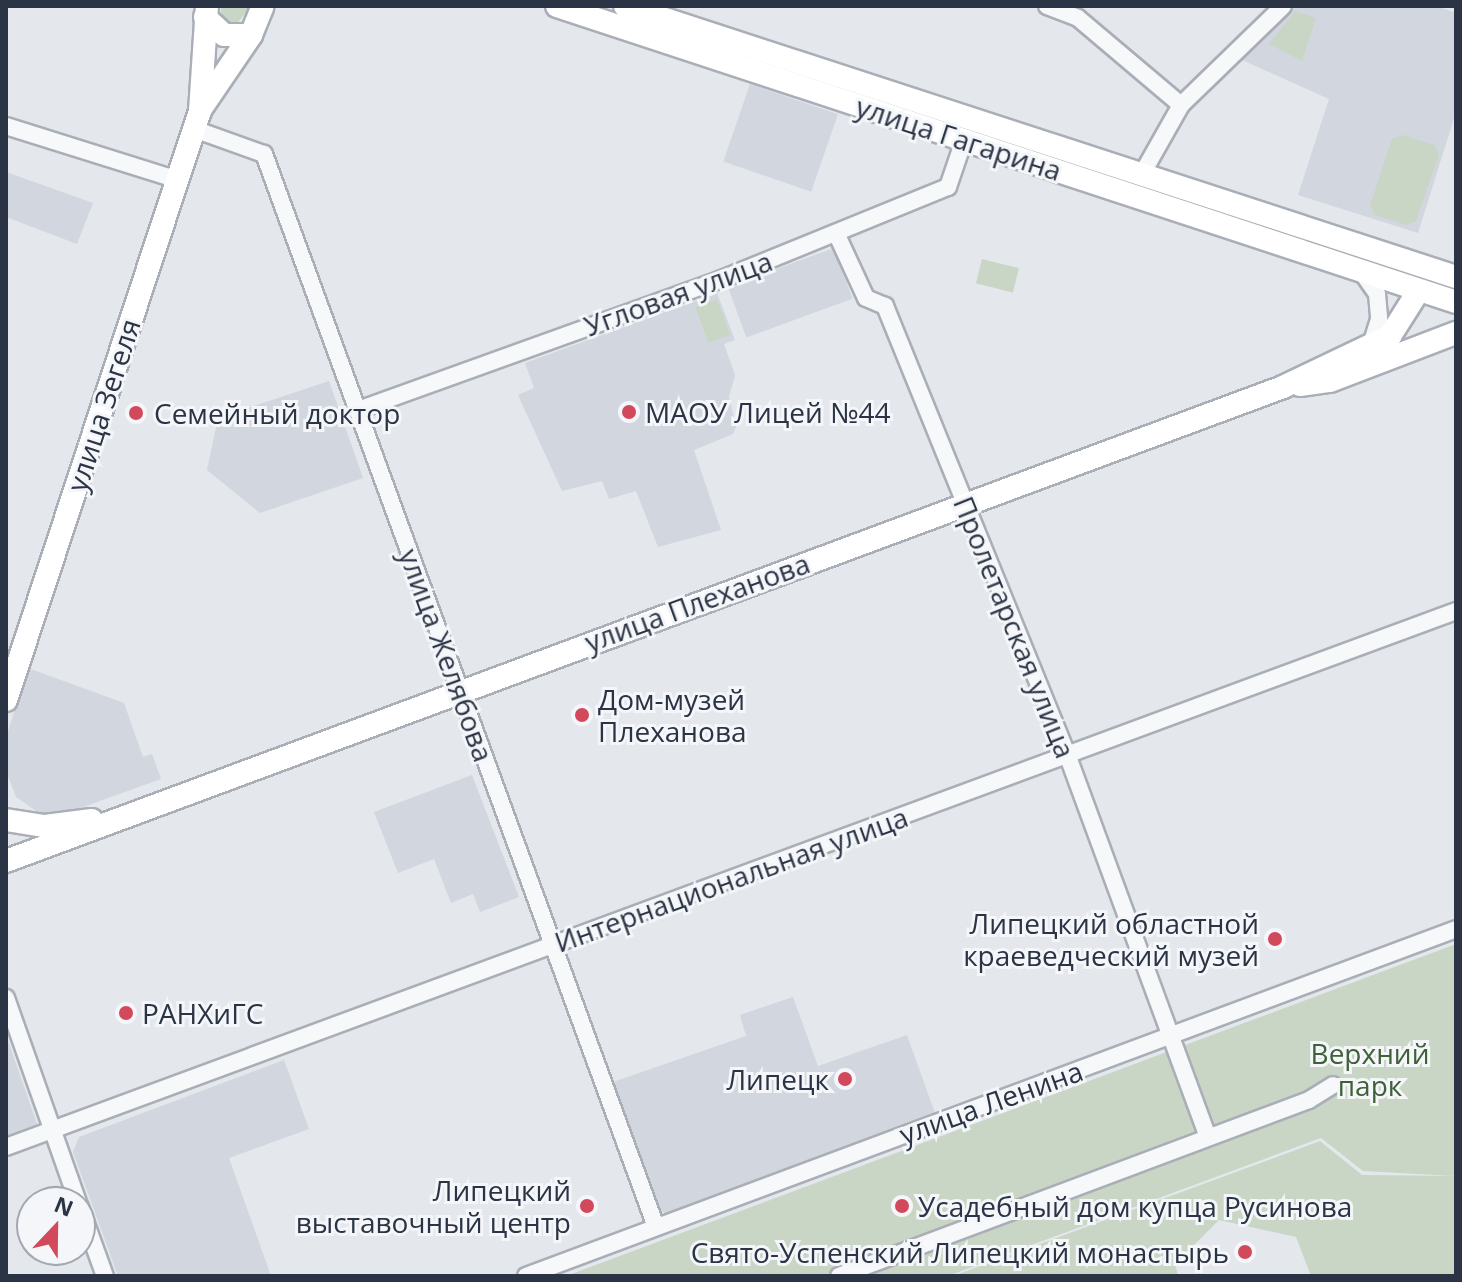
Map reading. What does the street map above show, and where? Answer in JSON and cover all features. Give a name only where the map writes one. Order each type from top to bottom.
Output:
[{"type":"main road","name":"улица Гагарина","points":[[557,6],[1437,295],[1456,279],[625,6]]},
{"type":"main road","points":[[197,120],[251,35],[263,7]]},
{"type":"main road","points":[[206,12],[224,35],[251,35]]},
{"type":"main road","points":[[197,120],[206,12]]},
{"type":"main road","name":"улица Зегеля","points":[[6,700],[197,120]]},
{"type":"main road","points":[[1123,192],[1142,174]]},
{"type":"main road","points":[[1393,356],[1413,320],[1437,295],[1407,261]]},
{"type":"main road","name":"улица Плеханова","points":[[6,861],[111,818],[1283,387],[1370,348],[1390,336],[1437,295]]},
{"type":"main road","name":"улица Плеханова","points":[[1283,387],[1330,381],[1456,333]]},
{"type":"main road","name":"улица Плеханова","points":[[6,820],[45,826],[111,818]]},
{"type":"street","points":[[1047,6],[1078,18],[1181,105]]},
{"type":"street","points":[[1142,174],[1181,105],[1283,6]]},
{"type":"street","name":"улица Желябова","points":[[197,120],[264,154],[656,1227]]},
{"type":"street","points":[[6,126],[178,180]]},
{"type":"street","name":"Угловая улица","points":[[358,410],[837,235],[948,187],[964,140]]},
{"type":"street","name":"Пролетарская улица","points":[[837,235],[866,298],[885,306],[1067,754],[1208,1137]]},
{"type":"street","points":[[1361,271],[1377,294],[1379,319],[1370,348]]},
{"type":"street","name":"Интернациональная улица","points":[[6,1147],[1456,611]]},
{"type":"street","name":"улица Ленина","points":[[526,1276],[1456,929]]},
{"type":"street","points":[[6,998],[72,1186]]},
{"type":"street","points":[[839,1276],[1309,1100],[1333,1085]]},
{"type":"street","points":[[96,1251],[105,1276]]},
{"type":"shaded area","points":[[1292,6],[1436,6],[1456,13],[1456,112],[1418,233],[1298,195],[1329,99],[1240,59]]},
{"type":"shaded area","points":[[750,84],[838,114],[811,192],[723,162]]},
{"type":"shaded area","points":[[6,172],[93,203],[77,244],[6,217]]},
{"type":"shaded area","points":[[834,248],[852,299],[746,337],[728,287]]},
{"type":"shaded area","name":"МАОУ Лицей №44","points":[[717,293],[735,340],[724,344],[735,375],[729,397],[736,427],[733,434],[694,450],[721,530],[658,547],[636,491],[609,499],[602,481],[562,491],[518,395],[534,388],[525,363]]},
{"type":"shaded area","points":[[329,381],[363,478],[260,513],[207,470],[218,418]]},
{"type":"shaded area","points":[[28,668],[124,703],[143,757],[152,754],[161,779],[61,815],[42,815],[16,797],[6,771],[6,738]]},
{"type":"shaded area","points":[[472,775],[519,897],[480,912],[473,894],[451,903],[434,859],[398,873],[374,812]]},
{"type":"shaded area","points":[[793,997],[818,1066],[907,1035],[936,1116],[669,1215],[656,1208],[613,1082],[746,1036],[740,1015]]},
{"type":"shaded area","points":[[6,1035],[37,1124],[32,1136],[6,1145]]},
{"type":"shaded area","points":[[284,1060],[309,1129],[229,1158],[271,1276],[118,1276],[96,1215],[96,1186],[85,1186],[73,1152],[79,1137]]},
{"type":"green space","points":[[221,6],[251,6],[236,25],[221,17]]},
{"type":"green space","points":[[1295,11],[1316,18],[1302,61],[1269,44]]},
{"type":"green space","points":[[1402,135],[1434,145],[1439,154],[1416,221],[1406,225],[1375,215],[1370,206],[1392,139]]},
{"type":"green space","points":[[982,259],[1019,268],[1013,292],[976,283]]},
{"type":"green space","points":[[717,299],[730,335],[708,343],[695,307]]},
{"type":"green space","name":"Верхний парк","points":[[1456,944],[1456,1276],[1311,1276],[1296,1237],[1219,1220],[1175,1264],[1178,1276],[953,1276],[1320,1141],[1362,1175],[1455,1176],[1363,1171],[1321,1138],[948,1276],[566,1276]]},
{"type":"place","name":"МАОУ Лицей №44","points":[[629,412]]},
{"type":"place","name":"Семейный доктор","points":[[136,413]]},
{"type":"place","name":"Дом-музей Плеханова","points":[[582,715]]},
{"type":"place","name":"Липецкий областной краеведческий музей","points":[[1275,939]]},
{"type":"place","name":"РАНХиГС","points":[[126,1013]]},
{"type":"place","name":"Липецк","points":[[845,1079]]},
{"type":"place","name":"Липецкий выставочный центр","points":[[587,1206]]},
{"type":"place","name":"Усадебный дом купца Русинова","points":[[902,1206]]},
{"type":"place","name":"Свято-Успенский Липецкий монастырь","points":[[1245,1252]]}]
